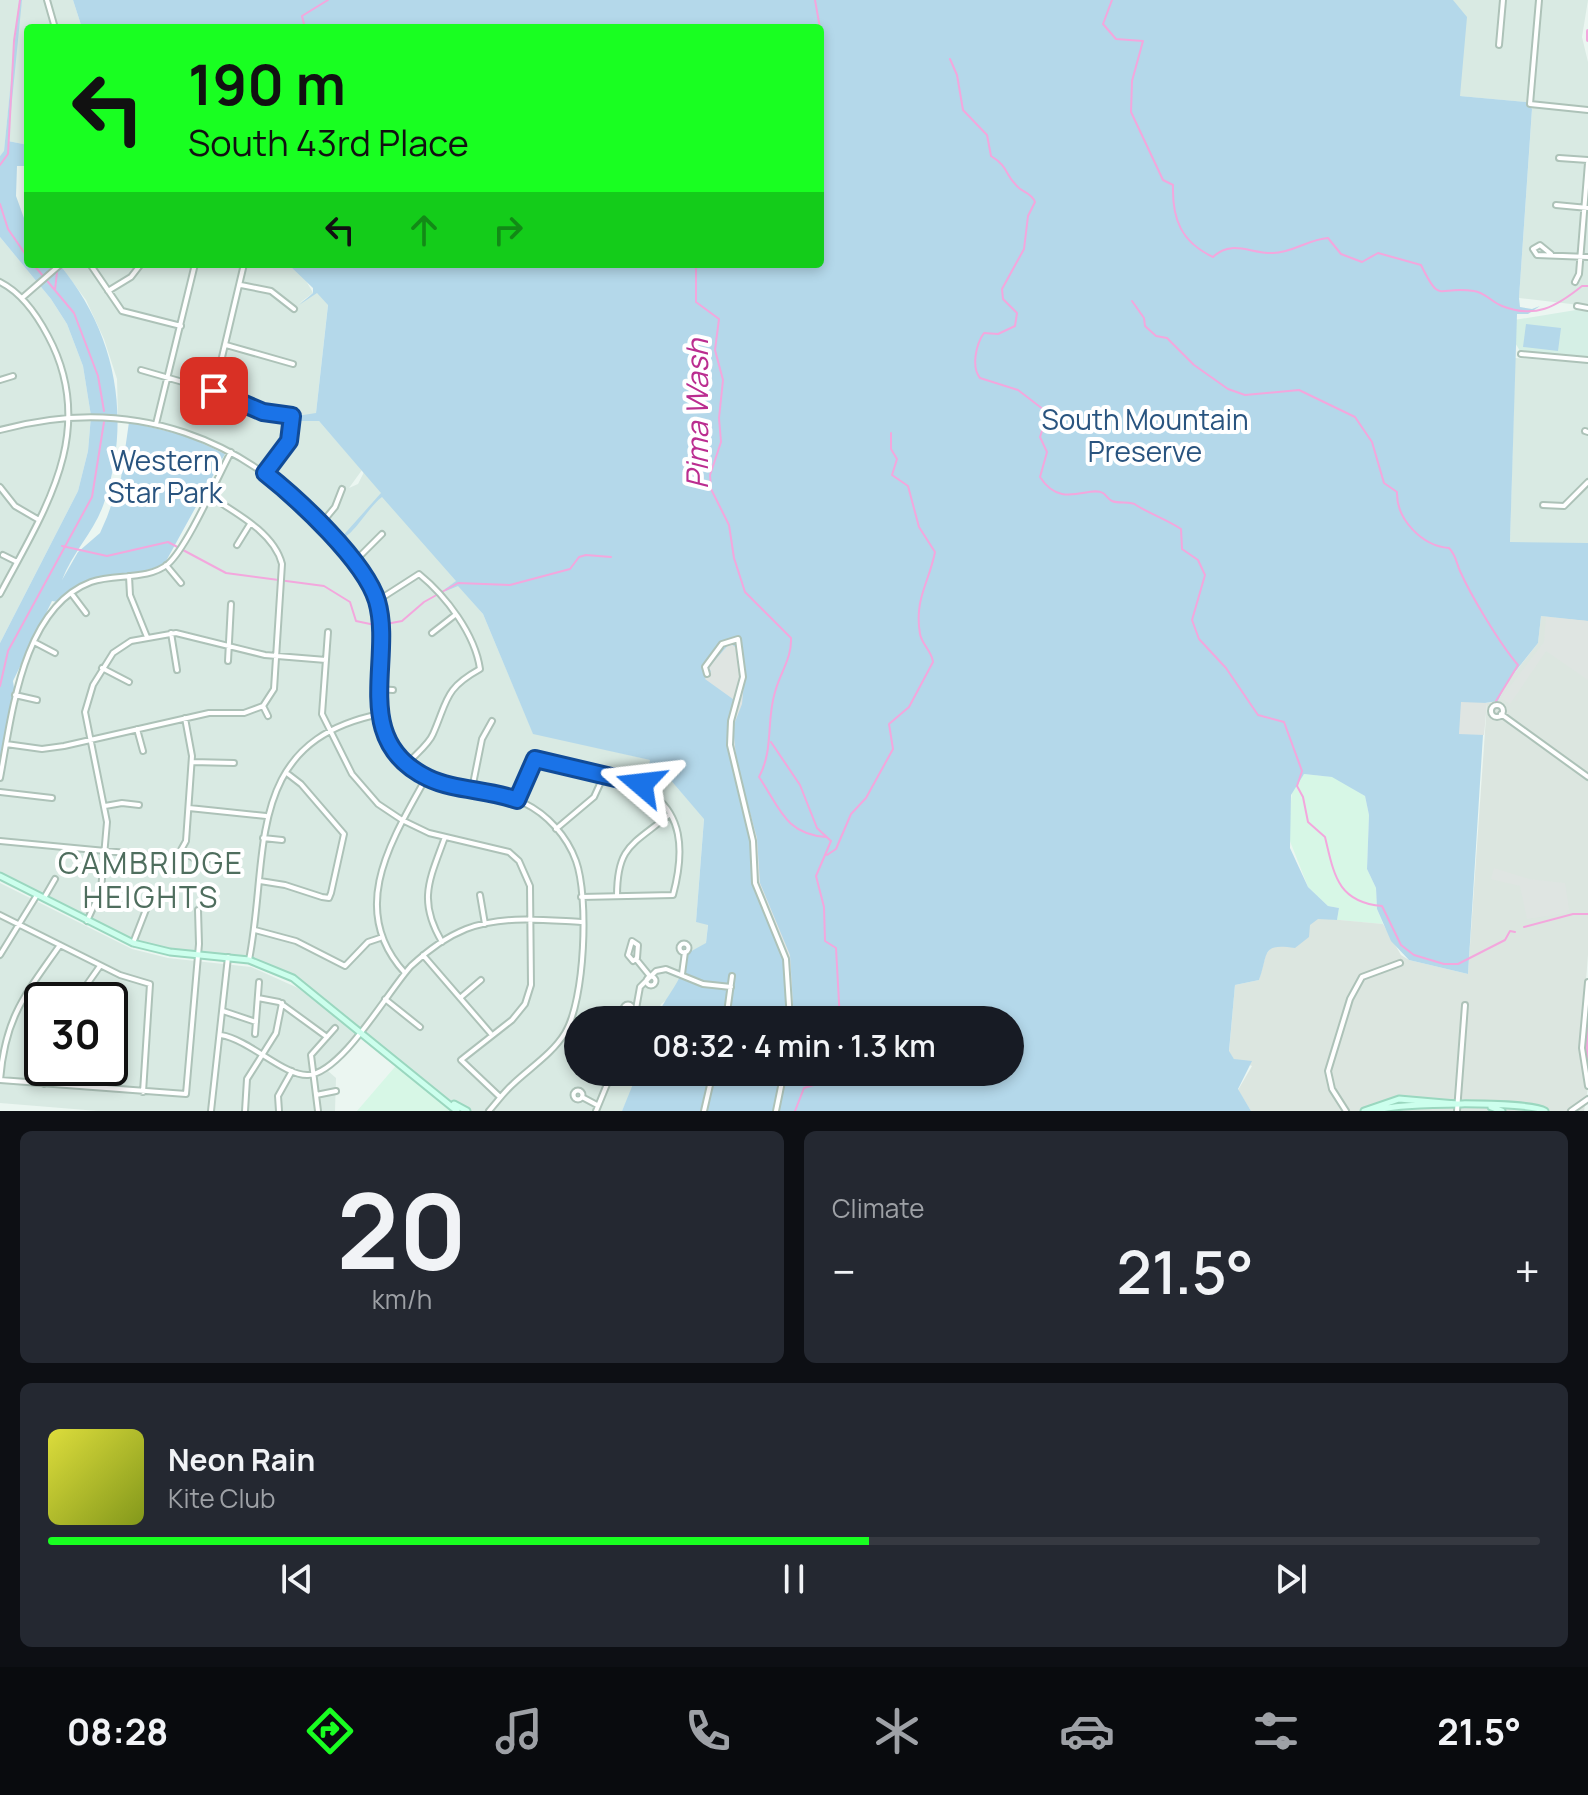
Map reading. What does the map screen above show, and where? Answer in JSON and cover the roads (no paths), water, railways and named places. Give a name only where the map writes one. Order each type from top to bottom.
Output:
[{"type":"main road","points":[[0,876],[133,943],[198,955],[249,960],[302,983],[450,1102],[467,1111]]},
{"type":"main road","points":[[1364,1111],[1399,1099],[1450,1100],[1457,1108]]},
{"type":"main road","points":[[450,1102],[457,1111]]},
{"type":"main road","points":[[1375,1111],[1405,1103],[1457,1108],[1541,1108],[1545,1111]]},
{"type":"main road","points":[[1490,1107],[1502,1111]]},
{"type":"street","points":[[47,0],[54,24]]},
{"type":"street","points":[[1499,45],[1503,0]]},
{"type":"street","points":[[1539,0],[1530,104],[1588,110]]},
{"type":"street","points":[[1559,158],[1588,162],[1581,257],[1575,282]]},
{"type":"street","points":[[1556,205],[1586,208]]},
{"type":"street","points":[[1551,254],[1588,257]]},
{"type":"street","points":[[22,298],[57,268]]},
{"type":"street","points":[[93,268],[122,311],[181,326]]},
{"type":"street","points":[[108,291],[131,277],[138,268]]},
{"type":"street","points":[[156,424],[194,268]]},
{"type":"street","points":[[214,391],[243,268]]},
{"type":"street","points":[[0,282],[22,298],[56,354],[68,417],[64,462],[39,520],[0,594]]},
{"type":"street","points":[[241,285],[271,291],[294,309]]},
{"type":"street","points":[[1577,306],[1588,308]]},
{"type":"street","points":[[125,321],[129,313]]},
{"type":"street","points":[[226,345],[293,364]]},
{"type":"street","points":[[1521,354],[1588,360]]},
{"type":"street","points":[[141,370],[214,391],[263,412],[292,416],[289,441],[265,473]]},
{"type":"street","points":[[0,380],[13,376]]},
{"type":"street","points":[[0,430],[68,417],[101,416],[156,424],[187,432],[231,452],[265,473],[321,524],[367,579],[377,601],[377,689],[380,714],[388,739],[408,763],[426,778],[517,800],[543,815],[556,829],[576,861],[582,922],[579,992],[569,1025],[546,1056],[489,1111]]},
{"type":"street","points":[[0,778],[23,667],[56,607],[71,593],[95,581],[148,573],[166,565],[231,452]]},
{"type":"street","points":[[1543,505],[1567,504],[1588,482]]},
{"type":"street","points":[[0,487],[15,506],[39,520]]},
{"type":"street","points":[[321,524],[335,507],[342,489]]},
{"type":"street","points":[[6,744],[42,749],[209,713],[244,713],[263,706],[274,689],[282,564],[279,553],[250,524],[208,495]]},
{"type":"street","points":[[237,545],[250,524]]},
{"type":"street","points":[[353,563],[382,534]]},
{"type":"street","points":[[3,555],[17,562]]},
{"type":"street","points":[[166,565],[181,583]]},
{"type":"street","points":[[377,601],[419,574],[466,631],[480,669],[455,684],[446,695],[433,736],[408,763]]},
{"type":"street","points":[[129,576],[130,595],[147,637]]},
{"type":"street","points":[[71,593],[86,613]]},
{"type":"street","points":[[228,661],[231,604]]},
{"type":"street","points":[[432,633],[455,615]]},
{"type":"street","points":[[328,632],[322,714],[327,730],[352,774],[378,804],[402,820],[445,837],[499,848],[519,861],[526,873],[531,893],[528,994],[519,1012],[461,1060],[501,1098]]},
{"type":"street","points":[[87,921],[101,890],[105,806],[85,712],[88,697],[113,653],[131,641],[171,633],[277,656],[326,660]]},
{"type":"street","points":[[171,633],[177,670]]},
{"type":"street","points":[[707,674],[705,667],[722,644],[738,639],[743,677],[731,721],[730,745],[753,841],[757,889],[786,959],[789,1006]]},
{"type":"street","points":[[36,643],[55,653]]},
{"type":"street","points":[[102,668],[129,682]]},
{"type":"street","points":[[377,689],[393,690]]},
{"type":"street","points":[[15,695],[37,700]]},
{"type":"street","points":[[263,706],[268,716]]},
{"type":"street","points":[[249,960],[255,930],[266,816],[274,794],[305,747],[327,730],[348,720],[380,714]]},
{"type":"street","points":[[1501,714],[1588,777]]},
{"type":"street","points":[[0,841],[169,857],[181,850],[186,841],[192,762],[185,718]]},
{"type":"street","points":[[472,789],[482,739],[492,721]]},
{"type":"street","points":[[137,729],[143,751]]},
{"type":"street","points":[[517,800],[535,759],[605,773],[641,784],[670,814],[679,838],[673,895],[581,897]]},
{"type":"street","points":[[192,762],[234,763]]},
{"type":"street","points":[[556,829],[594,797],[605,773]]},
{"type":"street","points":[[260,881],[329,898],[344,834],[301,784],[288,774]]},
{"type":"street","points":[[405,973],[380,938],[377,893],[388,851],[426,778]]},
{"type":"street","points":[[0,792],[52,798]]},
{"type":"street","points":[[105,806],[122,803],[139,805]]},
{"type":"street","points":[[188,808],[266,816]]},
{"type":"street","points":[[617,896],[617,870],[622,855],[670,814]]},
{"type":"street","points":[[442,942],[426,904],[428,883],[445,837]]},
{"type":"street","points":[[263,838],[282,840]]},
{"type":"street","points":[[181,850],[193,858],[213,859]]},
{"type":"street","points":[[44,899],[55,879]]},
{"type":"street","points":[[0,955],[37,895]]},
{"type":"street","points":[[480,895],[485,924]]},
{"type":"street","points":[[133,943],[147,907]]},
{"type":"street","points":[[69,1086],[186,1094],[198,955],[198,910]]},
{"type":"street","points":[[0,915],[100,966],[150,984],[143,1092]]},
{"type":"street","points":[[221,1035],[264,1053],[292,1071],[313,1075],[325,1070],[340,1056],[405,973],[442,942],[485,924],[531,920],[582,922]]},
{"type":"street","points":[[255,930],[296,941],[345,966],[357,958],[368,942],[380,938]]},
{"type":"street","points":[[636,959],[629,958],[632,941],[638,945],[636,959],[648,976]]},
{"type":"street","points":[[24,1082],[0,1080],[10,1021],[60,945]]},
{"type":"street","points":[[682,974],[685,952]]},
{"type":"street","points":[[423,955],[493,1035]]},
{"type":"street","points":[[211,1111],[228,957]]},
{"type":"street","points":[[1346,1111],[1332,1089],[1328,1071],[1350,999],[1362,977],[1400,963]]},
{"type":"street","points":[[89,982],[100,966]]},
{"type":"street","points":[[635,1006],[640,987],[648,976],[666,969],[703,984],[731,987]]},
{"type":"street","points":[[728,1006],[732,976]]},
{"type":"street","points":[[460,998],[481,980]]},
{"type":"street","points":[[255,1034],[259,982]]},
{"type":"street","points":[[1588,982],[1582,1048],[1588,1086]]},
{"type":"street","points":[[258,998],[282,1003],[327,1037]]},
{"type":"street","points":[[385,999],[420,1027]]},
{"type":"street","points":[[245,1111],[247,1079],[276,1033],[282,1003]]},
{"type":"street","points":[[1457,1108],[1465,1005]]},
{"type":"street","points":[[223,1011],[256,1022]]},
{"type":"street","points":[[318,1111],[311,1055],[335,1028]]},
{"type":"street","points":[[279,1111],[278,1096],[292,1071]]},
{"type":"street","points":[[582,1097],[597,1108],[606,1086]]},
{"type":"street","points":[[704,1111],[710,1086]]},
{"type":"street","points":[[776,1111],[781,1086]]},
{"type":"street","points":[[316,1095],[336,1091]]},
{"type":"street","points":[[1571,1111],[1588,1100]]},
{"type":"street","points":[[1586,1111],[1588,1100]]},
{"type":"waterway","points":[[0,165],[8,154],[14,41],[20,0]]},
{"type":"waterway","points":[[304,24],[302,16],[328,0]]},
{"type":"waterway","name":"Pima Wash","points":[[815,0],[819,24]]},
{"type":"waterway","points":[[1112,0],[1103,24],[1116,39],[1143,41],[1132,81],[1131,112],[1163,180],[1173,185],[1174,208],[1181,228],[1202,251],[1213,257],[1235,248],[1280,252],[1328,238],[1341,254],[1362,262],[1378,253],[1421,265],[1437,290],[1478,292],[1502,306],[1525,311],[1545,309],[1582,286],[1588,286]]},
{"type":"waterway","points":[[1588,31],[1588,40]]},
{"type":"waterway","points":[[950,59],[957,75],[963,110],[987,135],[991,156],[1001,163],[1018,188],[1035,202],[1028,216],[1024,249],[1002,289],[1003,299],[1017,313],[1015,326],[998,334],[984,333],[975,362],[980,378],[1018,390],[1048,413],[1040,437],[1047,452],[1040,477],[1057,492],[1074,494],[1097,491],[1112,501],[1134,504],[1181,529],[1182,549],[1198,560],[1205,575],[1192,620],[1199,639],[1226,668],[1258,715],[1284,722],[1302,771],[1297,786],[1303,797],[1308,822],[1325,837],[1340,884],[1355,899],[1382,906],[1401,945],[1414,955],[1444,964],[1458,964],[1505,940],[1510,931],[1515,932]]},
{"type":"waterway","points":[[0,204],[8,229],[24,252]]},
{"type":"waterway","points":[[36,268],[74,313],[98,376],[104,411]]},
{"type":"waterway","name":"Pima Wash","points":[[696,268],[696,302],[719,319],[715,350],[723,380],[719,418],[721,442],[710,475],[711,489],[729,525],[734,558],[745,592],[791,638],[790,652],[772,703],[767,756],[759,777],[792,825],[812,835],[826,837]]},
{"type":"waterway","points":[[55,290],[57,272]]},
{"type":"waterway","points":[[1132,301],[1144,318],[1145,326],[1156,336],[1167,338],[1194,365],[1228,389],[1245,395],[1299,390],[1355,417],[1372,442],[1384,483],[1397,492],[1406,521],[1420,537],[1449,548],[1478,606],[1518,665],[1496,701]]},
{"type":"waterway","points":[[0,686],[8,651],[92,497],[104,422]]},
{"type":"waterway","points":[[827,855],[836,849],[851,814],[866,798],[893,749],[889,724],[909,707],[933,662],[921,638],[919,611],[935,552],[919,527],[908,486],[892,475],[897,459],[891,449],[891,433]]},
{"type":"waterway","points":[[62,546],[107,556],[168,542],[226,573],[324,586],[350,602],[356,621],[375,625]]},
{"type":"waterway","points":[[386,624],[402,621],[424,602],[458,583],[510,585],[570,569],[579,557],[586,555],[611,557]]},
{"type":"waterway","name":"Pima Wash","points":[[771,742],[800,785],[817,828],[831,841],[816,876],[824,907],[825,941],[836,948],[839,1006]]},
{"type":"waterway","points":[[1524,927],[1573,914],[1588,914]]},
{"type":"waterway","points":[[1588,1019],[1588,1069]]},
{"type":"waterway","name":"Pima Wash","points":[[795,1111],[804,1088],[810,1086]]},
{"type":"district","name":"CAMBRIDGE HEIGHTS","points":[[151,881]]},
{"type":"park label","name":"South Mountain Preserve","points":[[1145,436]]},
{"type":"park label","name":"Western Star Park","points":[[165,477]]}]
